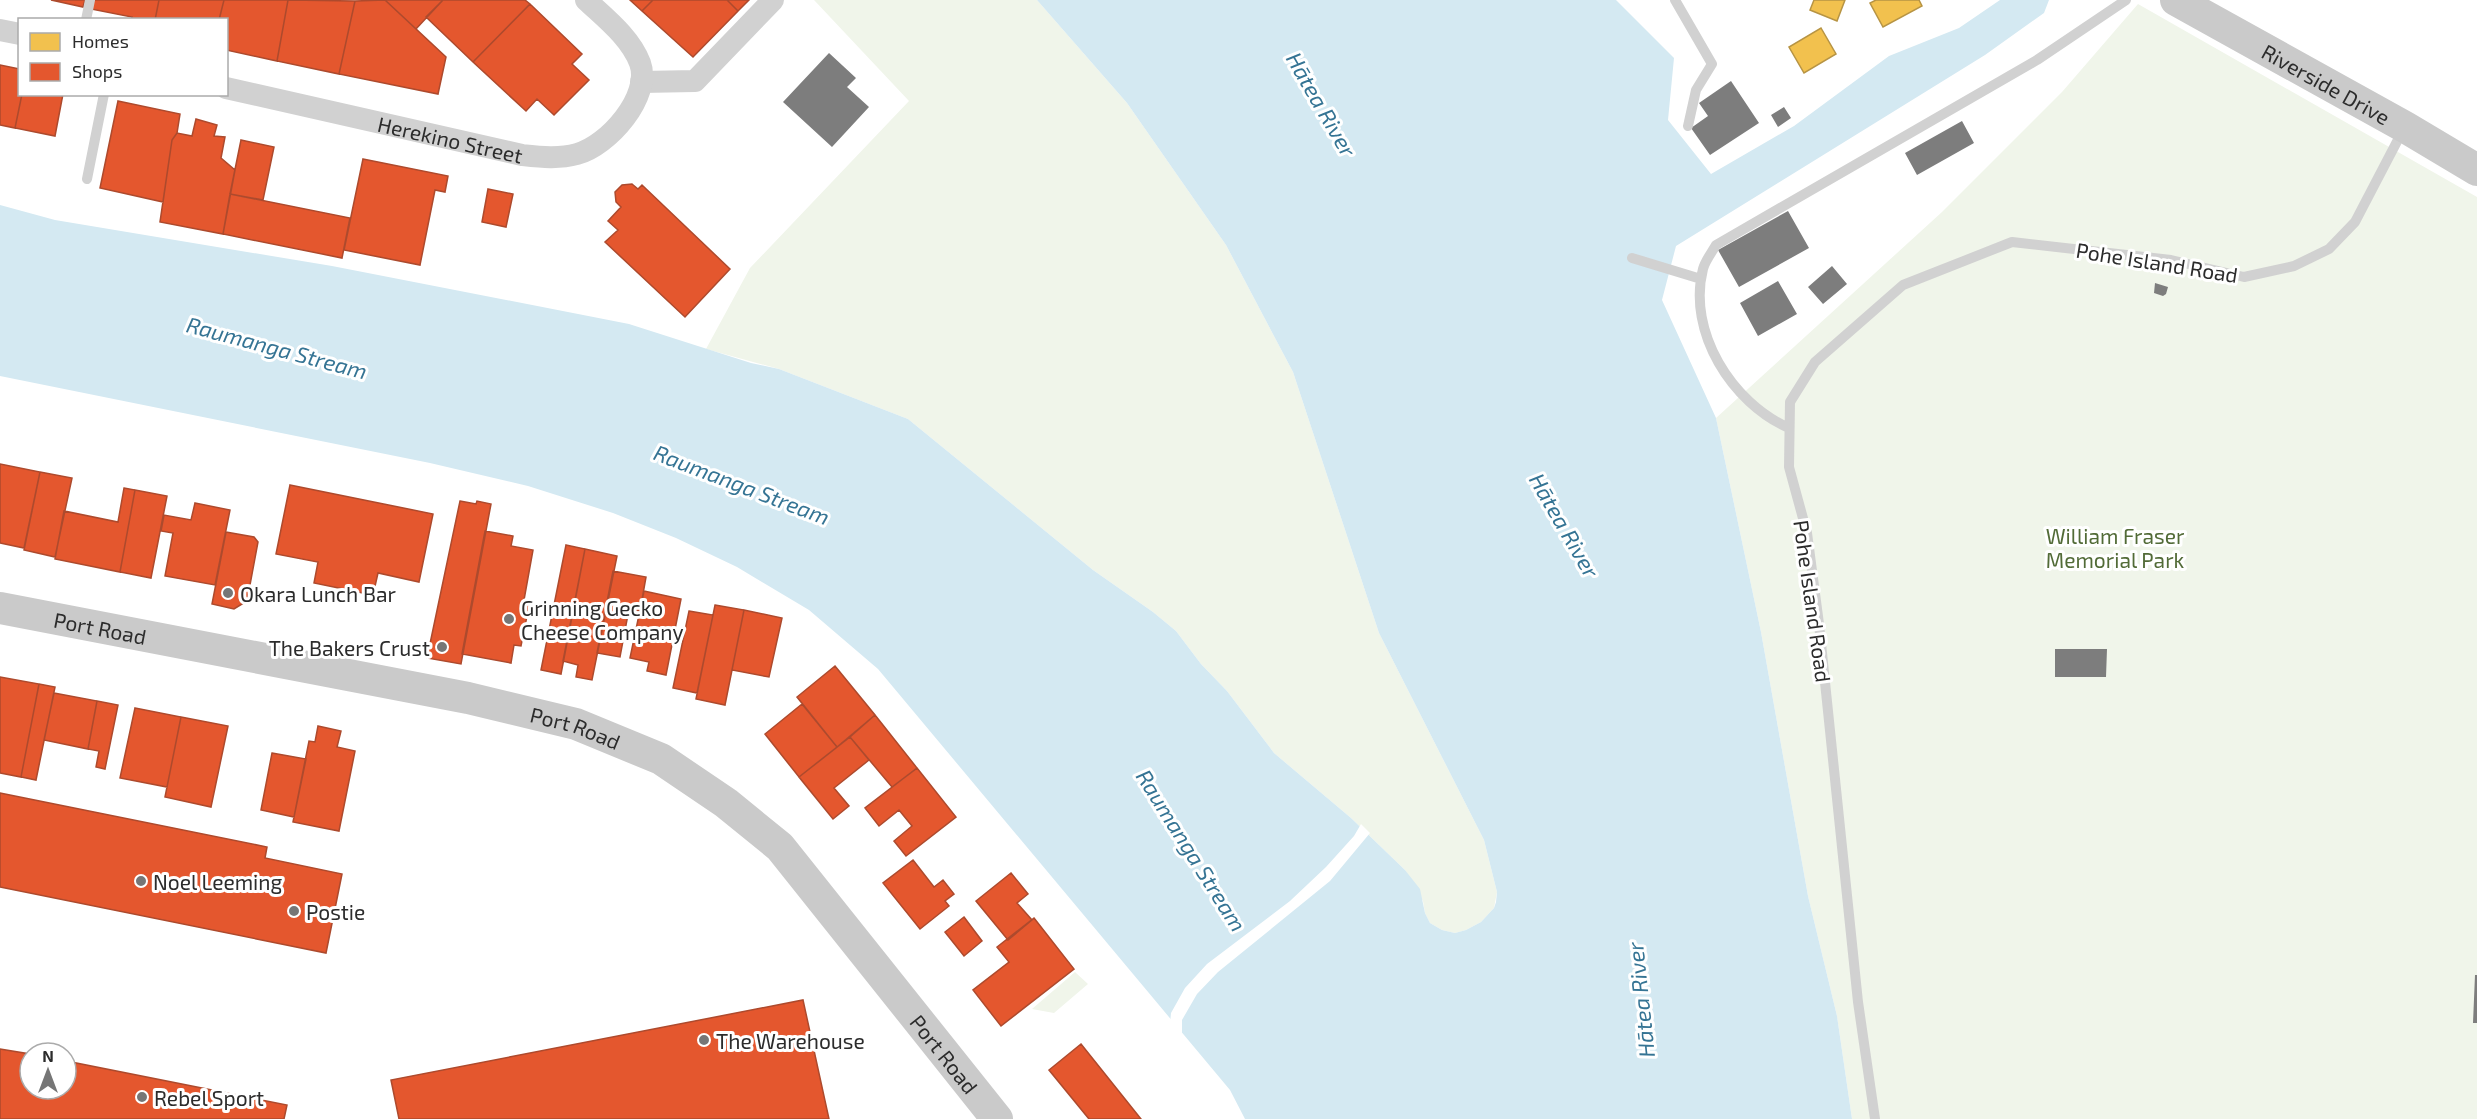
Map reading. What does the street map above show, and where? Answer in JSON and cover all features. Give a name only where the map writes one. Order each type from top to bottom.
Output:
[{"type":"main road","name":"Riverside Drive","points":[[2176,0],[2405,127],[2477,170]]},
{"type":"main road","name":"Port Road","points":[[0,608],[468,698],[576,724],[661,759],[726,803],[780,847],[997,1119]]},
{"type":"street","points":[[586,0],[625,38],[636,53],[641,65],[641,82],[694,81],[773,0]]},
{"type":"street","points":[[0,30],[18,34]]},
{"type":"street","name":"Herekino Street","points":[[228,88],[542,158],[580,153],[599,143],[628,113],[638,95],[641,82]]},
{"type":"lane","points":[[86,18],[90,0]]},
{"type":"lane","points":[[1675,0],[1712,64],[1696,90],[1688,126]]},
{"type":"lane","points":[[1789,428],[1774,421],[1746,400],[1717,360],[1704,325],[1699,291],[1703,267],[1716,245],[2037,60],[2126,0]]},
{"type":"lane","points":[[87,179],[104,96]]},
{"type":"lane","name":"Pohe Island Road","points":[[1875,1119],[1858,1002],[1819,624],[1807,533],[1789,467],[1790,402],[1815,362],[1903,285],[2012,242],[2171,260],[2244,277],[2294,267],[2329,249],[2355,222],[2405,127]]},
{"type":"lane","points":[[1632,258],[1701,279]]},
{"type":"green space","points":[[814,0],[1037,0],[1127,103],[1226,245],[1293,372],[1379,633],[1484,840],[1497,892],[1494,908],[1481,922],[1455,933],[1442,930],[1430,923],[1423,901],[1405,870],[1351,818],[1274,753],[1227,691],[1201,664],[1176,631],[1093,570],[908,419],[779,369],[706,349],[750,268],[909,101]]},
{"type":"green space","name":"William Fraser Memorial Park","points":[[2138,4],[2477,197],[2477,1119],[1852,1119],[1837,1016],[1808,896],[1761,632],[1716,418],[1942,212],[2062,92]]},
{"type":"green space","points":[[1075,972],[1088,984],[1054,1013],[1032,1009]]},
{"type":"water","points":[[1037,0],[1616,0],[1674,58],[1668,120],[1711,174],[1794,126],[1889,56],[1959,28],[2000,0],[2049,0],[2044,13],[1985,55],[1676,246],[1662,300],[1716,418],[1761,632],[1808,896],[1837,1016],[1852,1119],[1245,1119],[1230,1090],[878,669],[809,610],[737,567],[676,538],[613,513],[528,486],[430,463],[0,376],[0,205],[55,220],[332,266],[629,324],[751,363],[779,369],[908,419],[1093,570],[1153,612],[1176,631],[1201,664],[1227,691],[1274,753],[1351,818],[1405,870],[1420,889],[1425,913],[1430,923],[1442,930],[1455,933],[1466,930],[1481,922],[1494,908],[1496,902],[1497,892],[1484,840],[1379,633],[1293,372],[1226,245],[1127,103]]},
{"type":"pier","points":[[1361,824],[1370,833],[1330,881],[1218,972],[1197,994],[1182,1020],[1182,1038],[1170,1024],[1171,1013],[1185,988],[1207,964],[1290,901],[1326,867],[1354,836]]},
{"type":"building: Homes","points":[[1814,0],[1845,0],[1837,21],[1810,10]]},
{"type":"building: Homes","points":[[1876,0],[1919,0],[1922,6],[1883,27],[1870,3]]},
{"type":"building: Homes","points":[[1821,28],[1836,54],[1804,73],[1789,47]]},
{"type":"building: Shops","points":[[51,0],[85,0],[83,7]]},
{"type":"building: Shops","points":[[93,0],[159,0],[155,18],[132,18],[91,9]]},
{"type":"building: Shops","points":[[159,0],[224,0],[220,18],[155,18]]},
{"type":"building: Shops","points":[[224,0],[288,0],[277,61],[228,50],[228,18],[220,18]]},
{"type":"building: Shops","points":[[288,0],[355,1],[339,74],[277,61]]},
{"type":"building: Shops","points":[[385,0],[443,0],[416,29]]},
{"type":"building: Shops","points":[[385,0],[446,57],[438,94],[339,74],[355,1]]},
{"type":"building: Shops","points":[[443,0],[525,0],[530,4],[473,62],[426,17]]},
{"type":"building: Shops","points":[[630,0],[653,0],[642,11]]},
{"type":"building: Shops","points":[[653,0],[727,0],[738,11],[693,57],[642,11]]},
{"type":"building: Shops","points":[[727,0],[749,0],[738,11]]},
{"type":"building: Shops","points":[[530,4],[582,54],[572,64],[589,80],[554,115],[537,99],[526,111],[473,62]]},
{"type":"building: Shops","points":[[0,65],[18,69],[18,96],[22,96],[15,128],[0,125]]},
{"type":"building: Shops","points":[[22,96],[63,96],[55,136],[15,128]]},
{"type":"building: Shops","points":[[118,101],[180,114],[177,133],[172,140],[163,202],[100,188]]},
{"type":"building: Shops","points":[[196,119],[217,125],[214,136],[225,137],[221,158],[235,170],[223,234],[160,222],[172,140],[177,133],[192,136]]},
{"type":"building: Shops","points":[[241,140],[274,147],[263,200],[230,194]]},
{"type":"building: Shops","points":[[363,159],[448,176],[445,192],[435,190],[420,265],[344,250]]},
{"type":"building: Shops","points":[[632,184],[638,189],[642,185],[730,269],[685,317],[605,242],[618,230],[608,221],[621,207],[616,202],[615,192],[622,185]]},
{"type":"building: Shops","points":[[488,189],[513,194],[506,227],[482,222]]},
{"type":"building: Shops","points":[[230,194],[350,218],[342,258],[223,234]]},
{"type":"building: Shops","points":[[0,464],[40,472],[24,548],[0,543]]},
{"type":"building: Shops","points":[[40,472],[72,478],[55,557],[24,550]]},
{"type":"building: Shops","points":[[290,485],[433,514],[419,582],[378,573],[373,595],[314,583],[318,562],[276,554]]},
{"type":"building: Shops","points":[[124,488],[135,490],[120,572],[55,559],[64,511],[118,522]]},
{"type":"building: Shops","points":[[135,490],[167,496],[151,578],[120,572]]},
{"type":"building: Shops","points":[[460,501],[491,504],[461,664],[427,658]]},
{"type":"building: Shops","points":[[195,503],[230,510],[215,585],[165,576],[173,533],[161,531],[164,515],[191,520]]},
{"type":"building: Shops","points":[[485,531],[513,536],[511,546],[533,550],[524,600],[530,601],[521,646],[514,645],[511,663],[462,654]]},
{"type":"building: Shops","points":[[226,532],[254,537],[258,542],[247,601],[234,609],[212,604]]},
{"type":"building: Shops","points":[[566,545],[585,549],[561,674],[541,670]]},
{"type":"building: Shops","points":[[585,549],[617,556],[592,680],[576,677],[578,665],[563,661]]},
{"type":"building: Shops","points":[[613,571],[646,577],[640,611],[629,609],[620,657],[597,653]]},
{"type":"building: Shops","points":[[644,591],[681,599],[666,675],[647,671],[649,662],[630,658]]},
{"type":"building: Shops","points":[[715,605],[744,610],[725,705],[696,699]]},
{"type":"building: Shops","points":[[744,610],[782,618],[769,677],[732,670]]},
{"type":"building: Shops","points":[[689,611],[713,615],[697,693],[673,688]]},
{"type":"building: Shops","points":[[835,666],[875,715],[837,747],[797,697]]},
{"type":"building: Shops","points":[[0,677],[39,684],[21,777],[0,773]]},
{"type":"building: Shops","points":[[39,684],[55,687],[36,780],[21,777]]},
{"type":"building: Shops","points":[[54,693],[97,701],[88,749],[44,740]]},
{"type":"building: Shops","points":[[97,701],[118,705],[105,769],[96,767],[99,751],[88,749]]},
{"type":"building: Shops","points":[[802,704],[837,747],[799,777],[765,734]]},
{"type":"building: Shops","points":[[135,708],[181,717],[167,787],[120,778]]},
{"type":"building: Shops","points":[[875,715],[917,768],[892,787],[850,737]]},
{"type":"building: Shops","points":[[181,717],[228,726],[211,807],[165,797]]},
{"type":"building: Shops","points":[[318,726],[341,731],[337,747],[355,751],[339,831],[293,822],[309,741],[315,742]]},
{"type":"building: Shops","points":[[850,737],[869,760],[834,788],[849,806],[833,819],[799,777]]},
{"type":"building: Shops","points":[[272,753],[306,759],[294,817],[261,810]]},
{"type":"building: Shops","points":[[917,768],[956,817],[906,856],[894,841],[912,826],[899,810],[879,826],[865,808]]},
{"type":"building: Shops","points":[[0,793],[267,847],[265,858],[342,874],[326,953],[0,887]]},
{"type":"building: Shops","points":[[913,860],[934,887],[943,880],[954,894],[945,901],[949,906],[920,929],[883,883]]},
{"type":"building: Shops","points":[[1011,873],[1028,894],[1017,903],[1032,920],[1008,940],[976,901]]},
{"type":"building: Shops","points":[[964,917],[982,941],[964,956],[945,932]]},
{"type":"building: Shops","points":[[1034,918],[1074,969],[1001,1026],[973,990],[1009,962],[997,947]]},
{"type":"building: Shops","name":"The Warehouse","points":[[803,1000],[829,1119],[399,1119],[391,1080]]},
{"type":"building: Shops","points":[[1081,1044],[1141,1119],[1089,1119],[1049,1070]]},
{"type":"building: Shops","points":[[0,1049],[18,1052],[18,1101],[78,1101],[78,1063],[287,1105],[284,1119],[0,1119]]},
{"type":"building: Other","points":[[829,53],[856,78],[847,87],[869,107],[832,147],[783,102]]},
{"type":"building: Other","points":[[1731,81],[1759,123],[1710,155],[1691,128],[1708,116],[1699,103]]},
{"type":"building: Other","points":[[1784,107],[1791,118],[1778,127],[1771,115]]},
{"type":"building: Other","points":[[1962,121],[1974,143],[1917,175],[1905,153]]},
{"type":"building: Other","points":[[1788,211],[1809,248],[1739,287],[1718,250]]},
{"type":"building: Other","points":[[1832,266],[1847,284],[1823,304],[1808,287]]},
{"type":"building: Other","points":[[1778,281],[1797,314],[1758,336],[1740,303]]},
{"type":"building: Other","points":[[2155,283],[2168,287],[2166,294],[2163,296],[2154,293]]},
{"type":"building: Other","points":[[2055,649],[2107,649],[2106,677],[2055,677]]},
{"type":"building: Other","points":[[2475,975],[2477,975],[2477,1023],[2473,1023]]},
{"type":"place","name":"Okara Lunch Bar","points":[[228,593]]},
{"type":"place","name":"Grinning Gecko Cheese Company","points":[[509,619]]},
{"type":"place","name":"The Bakers Crust","points":[[442,647]]},
{"type":"place","name":"Noel Leeming","points":[[141,881]]},
{"type":"place","name":"Postie","points":[[294,911]]},
{"type":"place","name":"The Warehouse","points":[[704,1040]]},
{"type":"place","name":"Rebel Sport","points":[[142,1097]]},
{"type":"water label","name":"Hātea River","points":[[1322,104]]},
{"type":"water label","name":"Raumanga Stream","points":[[277,347]]},
{"type":"water label","name":"Raumanga Stream","points":[[742,484]]},
{"type":"water label","name":"Hātea River","points":[[1565,525]]},
{"type":"water label","name":"Raumanga Stream","points":[[1192,850]]},
{"type":"water label","name":"Hātea River","points":[[1640,1000]]}]
